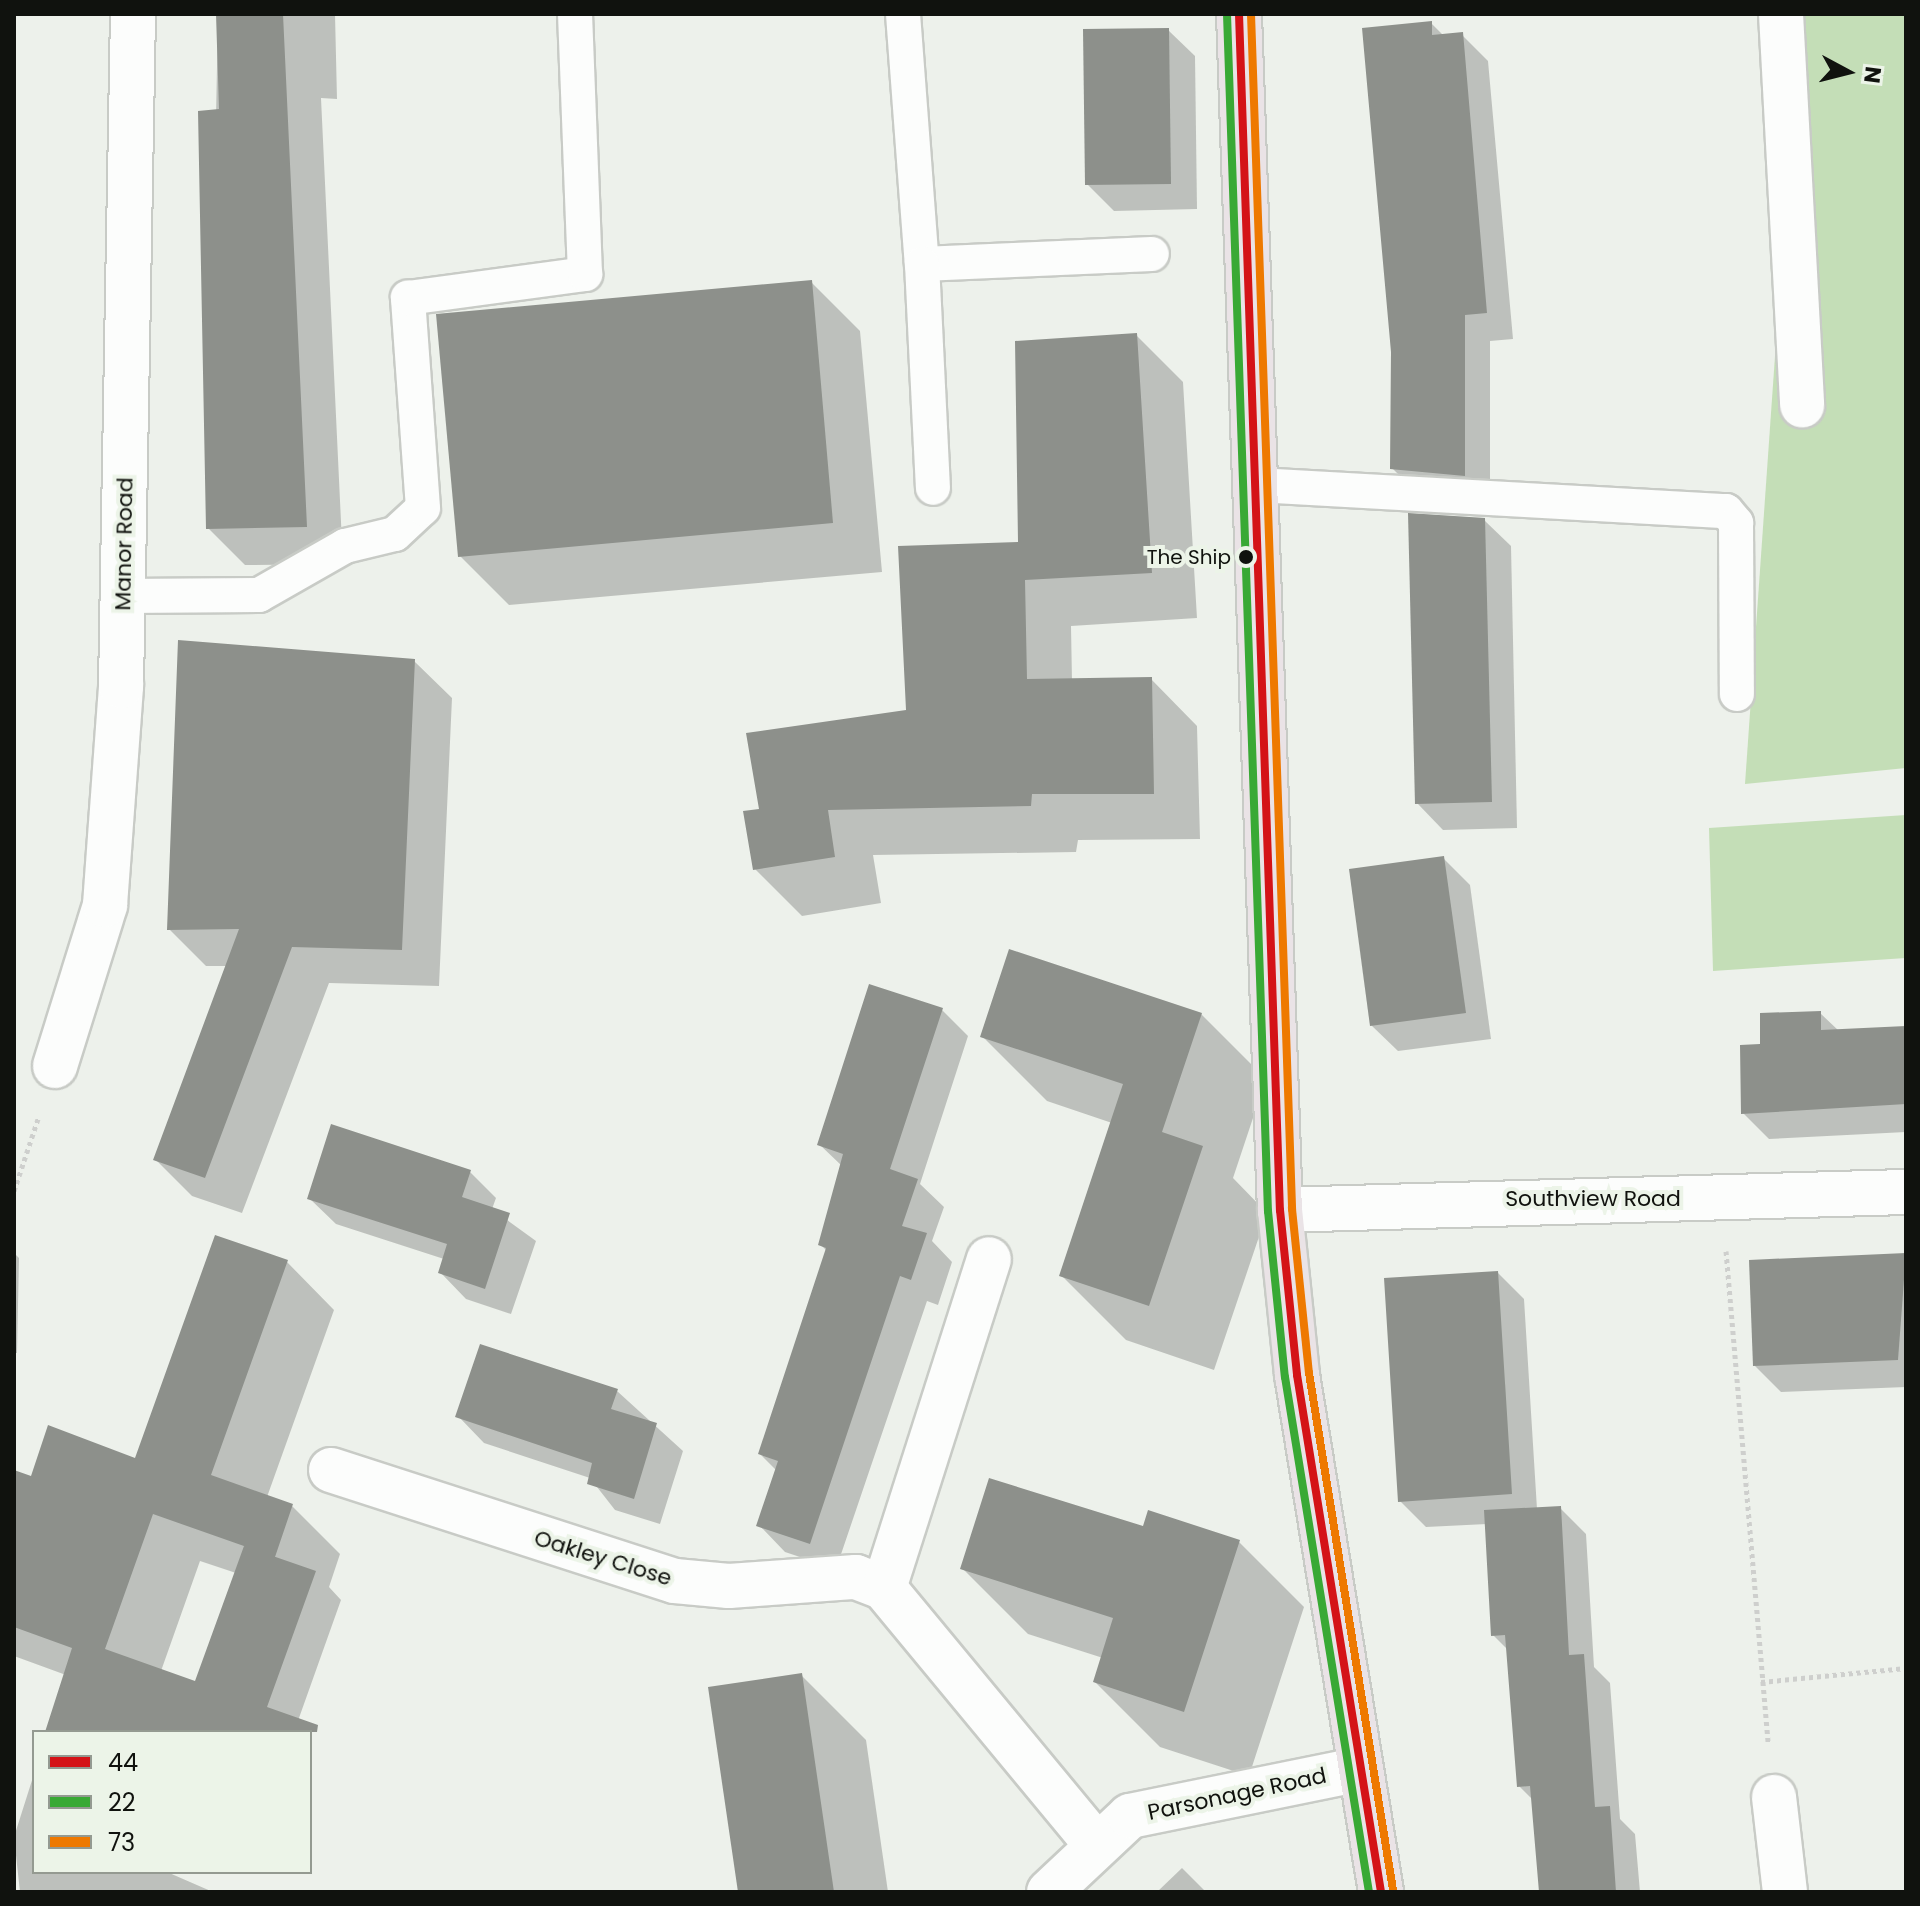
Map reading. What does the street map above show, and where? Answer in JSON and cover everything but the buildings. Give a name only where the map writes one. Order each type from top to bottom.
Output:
[{"type":"main road","points":[[1239,14],[1242,245],[1257,485],[1280,1210],[1297,1375],[1381,1892]]},
{"type":"street","name":"Manor Road","points":[[55,1066],[105,905],[124,596],[133,14]]},
{"type":"street","points":[[1781,14],[1802,405]]},
{"type":"street","name":"Southview Road","points":[[1280,1210],[1906,1192]]},
{"type":"street","points":[[989,1259],[884,1588],[1094,1842]]},
{"type":"street","name":"Oakley Close","points":[[331,1470],[675,1581],[729,1586],[856,1577],[884,1588]]},
{"type":"street","name":"Parsonage Road","points":[[1049,1892],[1094,1842],[1143,1813],[1360,1769]]},
{"type":"street","points":[[1774,1797],[1785,1892]]},
{"type":"lane","points":[[124,596],[259,595],[345,546],[395,534],[423,508],[408,298],[585,274],[575,14]]},
{"type":"lane","points":[[903,14],[922,264],[933,488]]},
{"type":"lane","points":[[922,264],[1152,254]]},
{"type":"lane","points":[[1257,485],[1726,511],[1736,523],[1737,694]]},
{"type":"path","points":[[14,1191],[55,1066]]},
{"type":"path","points":[[1722,1198],[1761,1682],[1774,1797]]},
{"type":"path","points":[[1761,1682],[1906,1668]]},
{"type":"green space","points":[[1799,14],[1906,14],[1906,768],[1745,784]]},
{"type":"green space","points":[[1906,815],[1906,958],[1713,971],[1709,828]]},
{"type":"transit line","name":"22","points":[[1227,14],[1268,1211],[1285,1377],[1369,1892]]},
{"type":"transit line","name":"44","points":[[1239,14],[1280,1210],[1297,1375],[1381,1892]]},
{"type":"transit line","name":"73","points":[[1251,14],[1292,1209],[1309,1373],[1393,1890]]},
{"type":"place","name":"The Ship","points":[[1246,557]]}]
